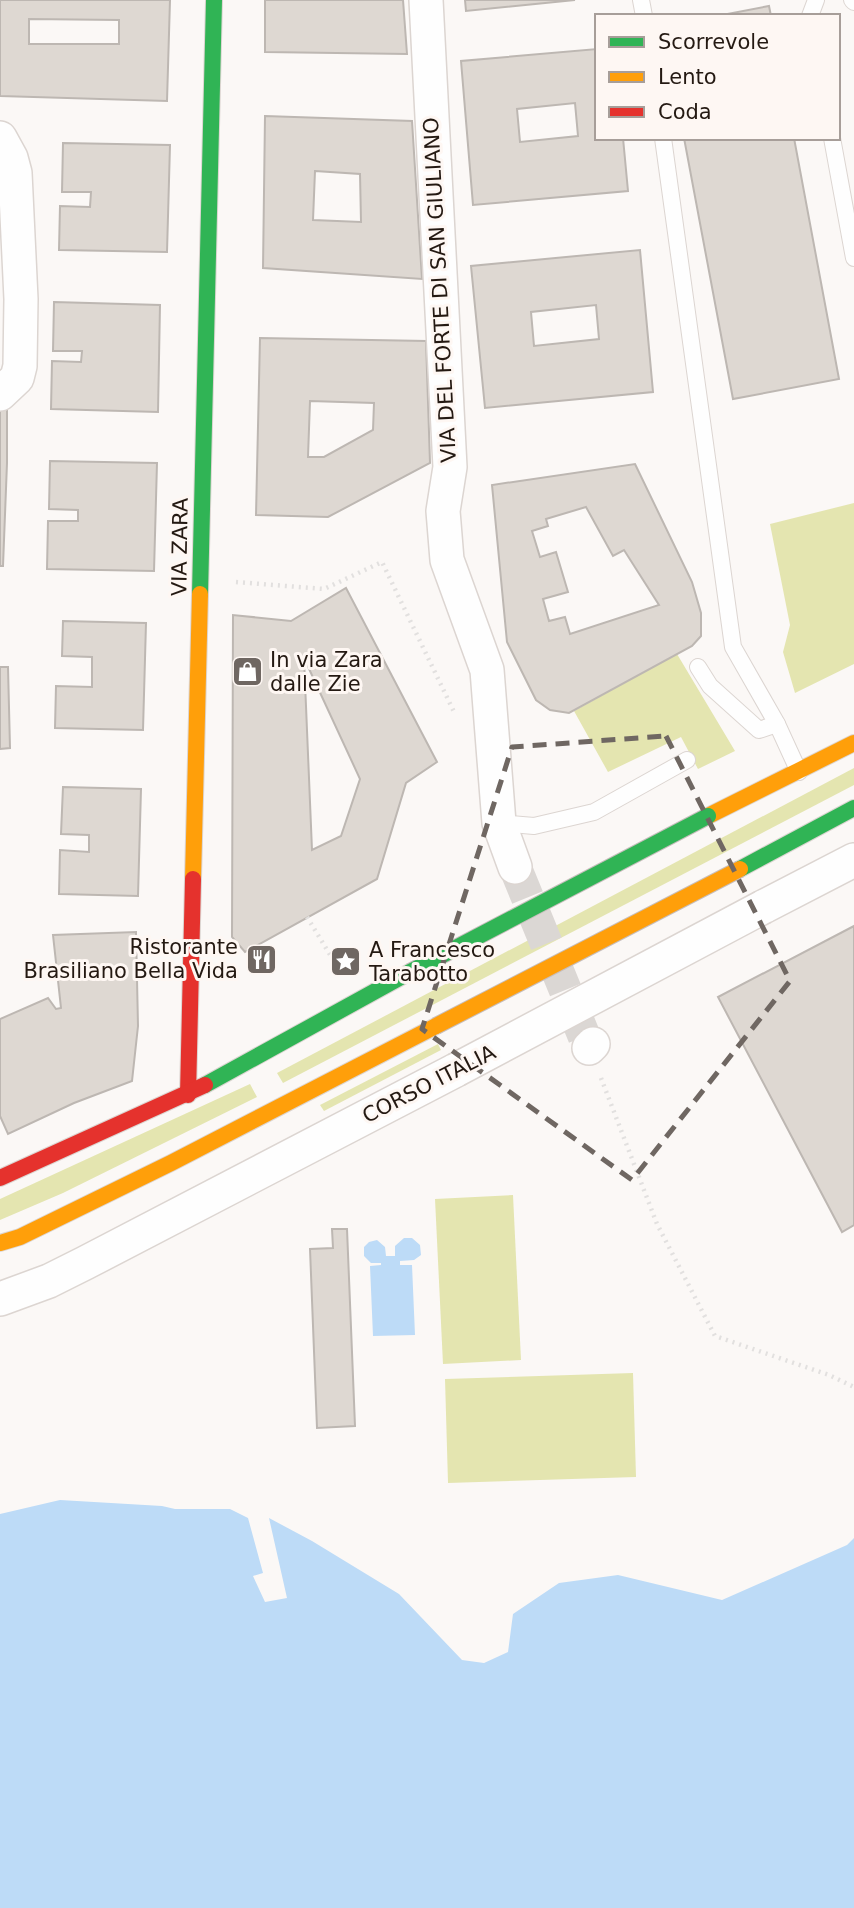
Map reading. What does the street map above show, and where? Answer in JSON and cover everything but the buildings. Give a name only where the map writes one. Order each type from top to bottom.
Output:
[{"type":"main road","name":"VIA ZARA","points":[[188,1095],[214,0]]},
{"type":"main road","points":[[0,1178],[188,1095],[410,972],[854,743]]},
{"type":"main road","points":[[0,1243],[20,1237],[159,1169],[854,808]]},
{"type":"street","name":"VIA DEL FORTE DI SAN GIULIANO","points":[[426,0],[450,467],[443,510],[447,560],[487,670],[499,823],[515,867]]},
{"type":"street","points":[[0,138],[11,158],[15,173],[21,299],[20,366],[17,378],[0,394]]},
{"type":"street","name":"CORSO ITALIA","points":[[0,1300],[50,1281],[85,1263],[854,860]]},
{"type":"lane","points":[[663,140],[733,647],[777,724],[799,772]]},
{"type":"lane","points":[[832,140],[854,258]]},
{"type":"lane","points":[[698,667],[710,686],[758,730],[777,724]]},
{"type":"lane","points":[[499,823],[534,826],[594,812],[687,760]]},
{"type":"path","points":[[200,580],[324,589],[382,562],[457,717]]},
{"type":"path","points":[[307,917],[341,972]]},
{"type":"path","points":[[591,1046],[657,1224],[715,1336],[854,1387]]},
{"type":"highlighted area","points":[[666,736],[790,981],[632,1180],[422,1029],[512,747]]},
{"type":"green space","points":[[854,503],[854,664],[795,693],[783,652],[790,625],[770,524]]},
{"type":"green space","points":[[677,654],[735,751],[698,769],[681,737],[608,772],[574,711]]},
{"type":"green space","points":[[854,768],[854,785],[283,1083],[277,1073]]},
{"type":"green space","points":[[438,1044],[441,1050],[324,1111],[320,1105]]},
{"type":"green space","points":[[250,1084],[257,1097],[63,1193],[0,1220],[0,1199]]},
{"type":"green space","points":[[513,1195],[521,1360],[443,1364],[435,1199]]},
{"type":"green space","points":[[633,1373],[636,1477],[448,1483],[445,1379]]},
{"type":"water","points":[[404,1238],[412,1238],[420,1245],[421,1255],[414,1260],[400,1261],[400,1265],[412,1265],[415,1335],[373,1336],[370,1266],[381,1263],[371,1263],[364,1256],[364,1247],[377,1240],[385,1247],[386,1256],[395,1256],[395,1246]]},
{"type":"water","points":[[60,1500],[175,1509],[230,1509],[248,1518],[263,1573],[253,1576],[265,1602],[287,1598],[269,1518],[399,1594],[462,1660],[484,1663],[508,1652],[513,1614],[559,1583],[618,1575],[722,1600],[847,1545],[854,1538],[854,1908],[0,1908],[0,1514]]},
{"type":"tunnel","points":[[515,867],[589,1048]]},
{"type":"traffic: fast","points":[[200,594],[214,0]]},
{"type":"traffic: fast","points":[[740,869],[854,808]]},
{"type":"traffic: fast","points":[[410,972],[708,816]]},
{"type":"traffic: fast","points":[[205,1085],[410,972]]},
{"type":"traffic: slow","points":[[193,879],[200,594]]},
{"type":"traffic: slow","points":[[708,816],[854,743]]},
{"type":"traffic: slow","points":[[436,1026],[740,869]]},
{"type":"traffic: slow","points":[[0,1243],[20,1237],[171,1163],[436,1026]]},
{"type":"traffic: jam","points":[[188,1095],[193,879]]},
{"type":"traffic: jam","points":[[0,1178],[205,1085]]},
{"type":"place","name":"In via Zara dalle Zie","points":[[247,672]]},
{"type":"place","name":"Ristorante Brasiliano Bella Vida","points":[[261,959]]},
{"type":"place","name":"A Francesco Tarabotto","points":[[346,962]]}]
